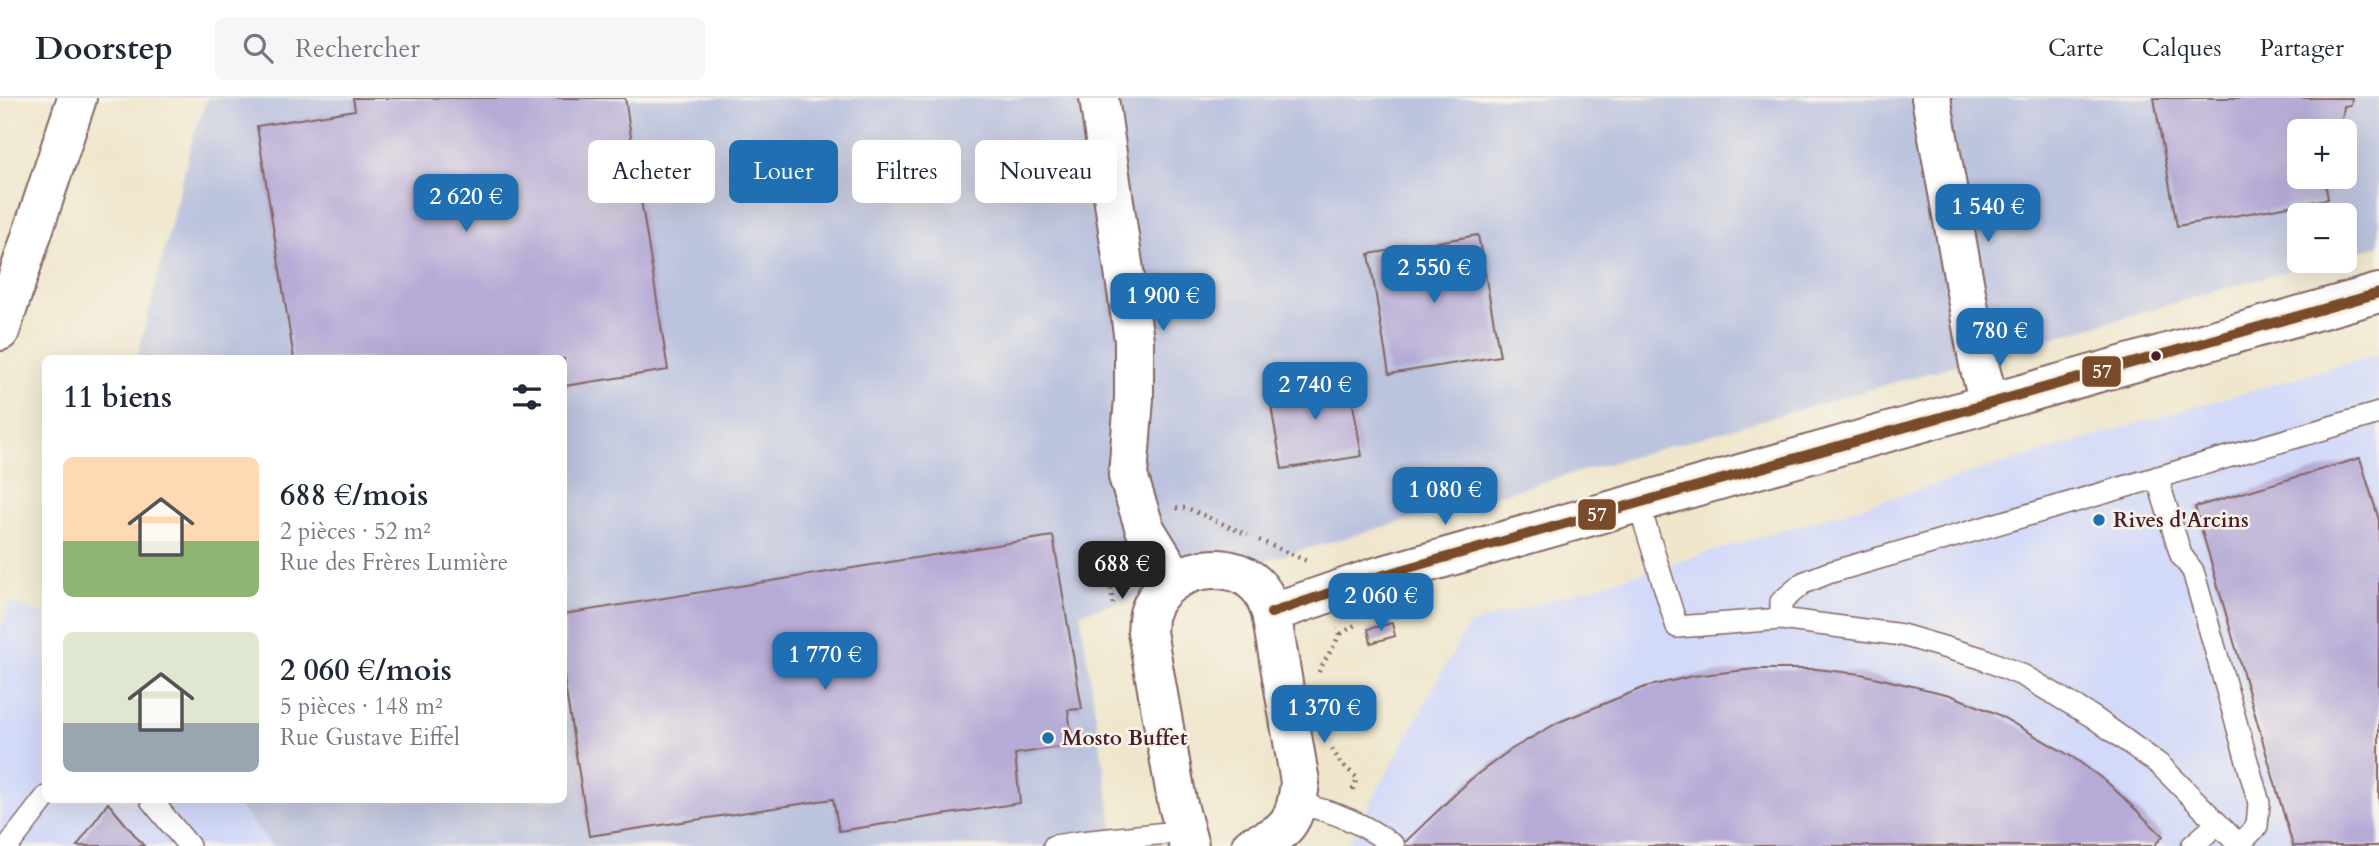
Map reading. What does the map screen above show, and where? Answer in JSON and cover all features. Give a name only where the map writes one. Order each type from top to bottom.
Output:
[{"type":"main road","points":[[0,331],[77,98]]},
{"type":"main road","points":[[1099,98],[1134,340],[1134,398],[1128,476],[1145,529],[1176,579]]},
{"type":"main road","points":[[1931,98],[1979,365],[1989,402]]},
{"type":"main road","points":[[1272,613],[1373,579],[1638,502],[2379,293]]},
{"type":"main road","points":[[1193,835],[1177,801],[1147,632],[1150,611],[1158,596],[1176,579],[1200,569],[1223,570],[1244,575],[1262,592],[1272,613],[1300,782],[1298,804],[1287,828],[1261,844]]},
{"type":"lane","points":[[1781,619],[1781,602],[1803,583],[1828,573],[2379,413]]},
{"type":"lane","points":[[1638,502],[1677,626],[1781,619],[1935,642],[2024,676],[2093,716],[2160,765],[2239,846],[2257,825],[2259,803],[2193,570],[2181,555],[2157,477]]},
{"type":"lane","points":[[8,846],[42,802]]},
{"type":"lane","points":[[153,803],[189,846]]},
{"type":"lane","points":[[1298,804],[1340,815],[1369,827],[1394,846]]},
{"type":"lane","points":[[2192,846],[2217,824]]},
{"type":"lane","points":[[1054,846],[1193,835]]},
{"type":"shaded area","points":[[208,98],[2379,98],[2379,245],[2357,251],[2357,203],[2287,203],[2287,271],[1080,613],[1116,846],[272,846],[236,803],[567,803],[567,355],[138,355],[194,133]]},
{"type":"shaded area","name":"Rives d'Arcins","points":[[2379,354],[2379,846],[1347,846],[1468,625],[2169,414]]},
{"type":"shaded area","points":[[9,603],[42,613],[42,803],[236,803],[272,846],[0,846],[0,632]]},
{"type":"building","points":[[353,98],[625,98],[632,140],[588,140],[588,203],[642,203],[668,370],[567,386],[567,355],[293,355],[257,126],[355,110]]},
{"type":"building","points":[[2154,98],[2352,98],[2351,105],[2344,106],[2342,119],[2287,119],[2287,189],[2326,189],[2328,199],[2287,203],[2287,206],[2177,226]]},
{"type":"building","points":[[1478,235],[1500,356],[1389,374],[1369,254]]},
{"type":"building","points":[[1348,376],[1362,456],[1282,469],[1268,389]]},
{"type":"building","points":[[2360,458],[2379,520],[2379,846],[2293,846],[2195,507]]},
{"type":"building","points":[[1053,536],[1082,709],[1068,710],[1073,745],[1015,754],[1020,803],[839,831],[833,799],[589,836],[567,698],[567,614]]},
{"type":"building","points":[[1392,623],[1395,636],[1371,643],[1368,629]]},
{"type":"building","points":[[1755,669],[1816,669],[1861,674],[1950,695],[1995,713],[2074,758],[2108,783],[2163,836],[2154,846],[1401,846],[1471,779],[1510,750],[1559,722],[1645,687],[1693,676]]},
{"type":"building","points":[[108,803],[144,846],[77,846]]},
{"type":"transit line","name":"57","points":[[1271,613],[1373,578],[2379,293]]},
{"type":"place","name":"Rives d'Arcins","points":[[2099,520]]},
{"type":"place","name":"Mosto Buffet","points":[[1048,738]]}]
